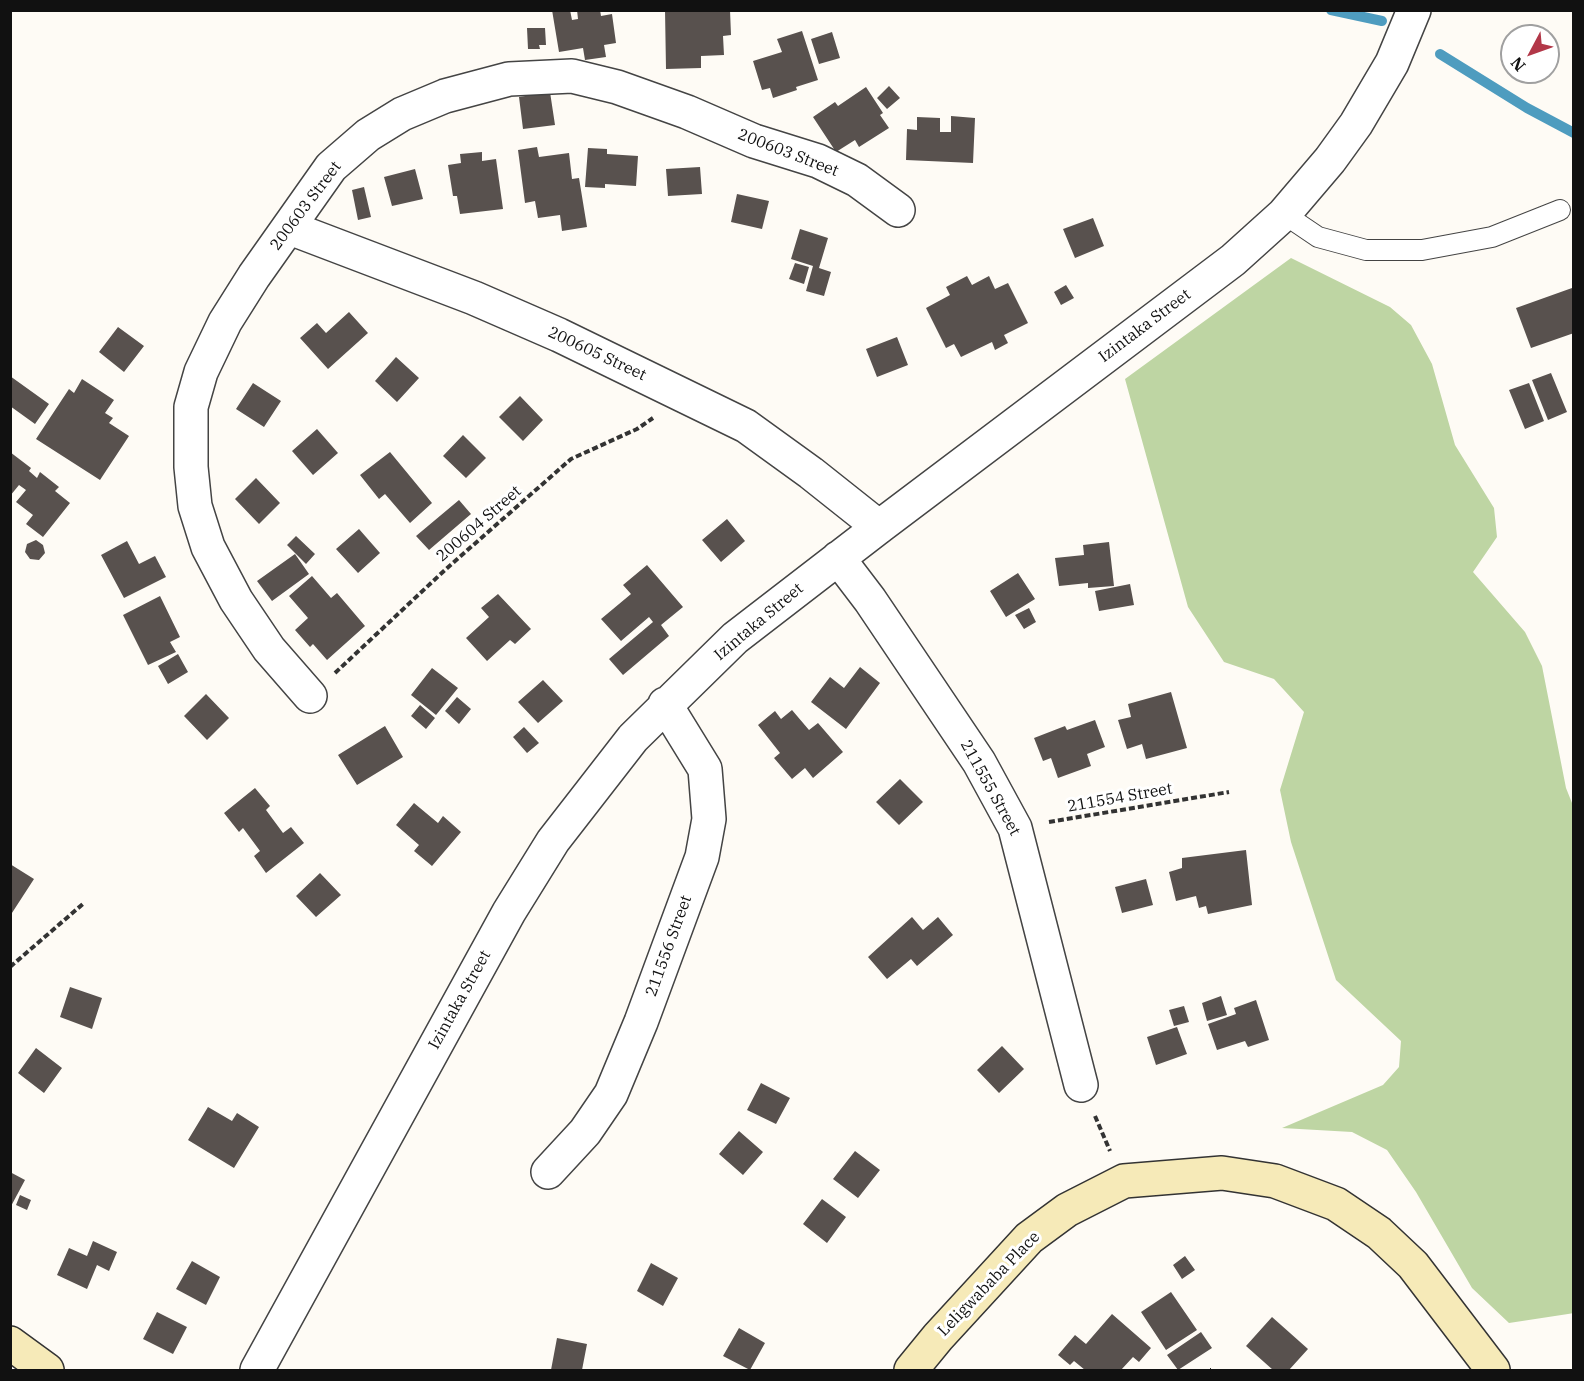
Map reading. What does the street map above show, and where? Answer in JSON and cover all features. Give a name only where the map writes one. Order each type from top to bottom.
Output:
[{"type":"street","name":"Izintaka Street","points":[[257,1371],[508,912],[553,841],[633,738],[735,638],[1233,260],[1284,214],[1330,160],[1356,124],[1392,63],[1414,10]]},
{"type":"street","name":"200603 Street","points":[[310,696],[269,649],[236,600],[208,547],[195,506],[191,467],[191,407],[201,372],[225,322],[254,276],[331,167],[368,135],[402,114],[445,96],[508,79],[572,76],[618,87],[687,112],[754,141],[818,162],[856,180],[898,210]]},
{"type":"street","name":"200605 Street","points":[[290,228],[474,298],[559,335],[746,426],[811,473],[879,527]]},
{"type":"street","name":"211555 Street","points":[[838,558],[870,600],[979,762],[1015,828],[1081,1085]]},
{"type":"street","name":"211556 Street","points":[[548,1172],[585,1132],[611,1094],[641,1022],[702,857],[709,819],[705,768],[666,704]]},
{"type":"street","name":"Leligwababa Place","points":[[911,1371],[938,1337],[1029,1238],[1067,1210],[1124,1181],[1222,1173],[1275,1181],[1336,1203],[1379,1233],[1413,1265],[1493,1371]]},
{"type":"street","points":[[10,1343],[47,1371]]},
{"type":"lane","points":[[1284,214],[1318,237],[1366,250],[1422,250],[1492,237],[1560,210]]},
{"type":"path","name":"200604 Street","points":[[310,696],[446,569],[571,459],[637,429],[680,394]]},
{"type":"path","name":"211554 Street","points":[[1015,828],[1229,792]]},
{"type":"path","points":[[10,967],[84,903]]},
{"type":"path","points":[[1081,1085],[1124,1181]]},
{"type":"green space","points":[[1291,258],[1390,307],[1411,325],[1432,364],[1455,445],[1494,508],[1497,537],[1473,572],[1525,632],[1542,666],[1566,788],[1574,808],[1574,1313],[1509,1323],[1472,1288],[1416,1192],[1387,1150],[1352,1132],[1282,1128],[1383,1085],[1399,1067],[1401,1041],[1336,980],[1291,842],[1280,790],[1304,712],[1274,679],[1224,662],[1188,607],[1125,379]]},
{"type":"building","points":[[552,10],[570,10],[572,20],[578,19],[577,10],[600,10],[601,16],[612,14],[616,43],[604,45],[606,57],[585,60],[583,48],[559,52]]},
{"type":"building","points":[[665,10],[730,10],[731,35],[723,36],[724,55],[701,56],[701,68],[666,69]]},
{"type":"building","points":[[527,28],[545,28],[546,45],[539,45],[540,49],[528,49]]},
{"type":"building","points":[[802,31],[818,80],[773,98],[770,88],[762,90],[753,61],[782,52],[777,39]]},
{"type":"building","points":[[832,32],[840,58],[819,64],[811,39]]},
{"type":"building","points":[[889,86],[900,98],[887,109],[877,98]]},
{"type":"building","points":[[866,87],[883,113],[880,115],[889,128],[859,147],[855,140],[836,152],[813,117],[835,102],[838,106]]},
{"type":"building","points":[[550,92],[555,125],[523,129],[519,97]]},
{"type":"building","points":[[951,116],[975,118],[973,163],[906,160],[907,129],[917,130],[917,117],[940,118],[940,132],[951,132]]},
{"type":"building","points":[[537,147],[539,157],[569,153],[572,179],[579,178],[587,227],[562,231],[560,215],[538,218],[535,201],[525,203],[518,150]]},
{"type":"building","points":[[588,148],[607,149],[607,154],[638,156],[636,186],[605,184],[605,188],[585,187]]},
{"type":"building","points":[[482,152],[482,161],[496,159],[503,209],[460,214],[457,196],[453,196],[448,165],[461,163],[460,154]]},
{"type":"building","points":[[700,167],[702,194],[668,196],[666,169]]},
{"type":"building","points":[[415,169],[423,199],[392,206],[384,177]]},
{"type":"building","points":[[364,187],[371,217],[358,220],[352,190]]},
{"type":"building","points":[[737,194],[769,201],[762,229],[731,222]]},
{"type":"building","points":[[1093,218],[1104,246],[1075,258],[1063,229]]},
{"type":"building","points":[[800,229],[828,238],[819,268],[831,272],[824,296],[806,291],[813,266],[791,259]]},
{"type":"building","points":[[795,263],[809,267],[804,284],[789,279]]},
{"type":"building","points":[[967,276],[972,285],[989,276],[995,289],[1008,283],[1028,323],[1004,335],[1008,343],[995,350],[992,342],[961,357],[954,344],[946,348],[926,308],[950,295],[946,287]]},
{"type":"building","points":[[1066,285],[1074,298],[1061,305],[1054,292]]},
{"type":"building","points":[[1572,288],[1574,333],[1531,348],[1516,308]]},
{"type":"building","points":[[349,312],[368,333],[328,369],[300,338],[317,323],[326,333]]},
{"type":"building","points":[[118,327],[144,346],[124,372],[99,352]]},
{"type":"building","points":[[897,337],[908,365],[877,377],[866,349]]},
{"type":"building","points":[[396,357],[419,378],[397,402],[375,381]]},
{"type":"building","points":[[1551,373],[1567,412],[1548,420],[1532,380]]},
{"type":"building","points":[[10,376],[49,404],[35,424],[10,406]]},
{"type":"building","points":[[82,379],[114,400],[105,413],[113,418],[109,423],[129,436],[100,480],[36,439],[69,389],[74,393]]},
{"type":"building","points":[[253,383],[281,401],[264,427],[236,409]]},
{"type":"building","points":[[1529,383],[1544,421],[1525,429],[1509,390]]},
{"type":"building","points":[[520,396],[543,420],[523,441],[499,417]]},
{"type":"building","points":[[317,429],[338,453],[313,475],[292,451]]},
{"type":"building","points":[[463,435],[486,458],[466,478],[443,456]]},
{"type":"building","points":[[10,452],[31,468],[29,471],[37,478],[40,472],[59,487],[55,491],[70,503],[43,537],[26,524],[33,515],[16,502],[26,490],[19,485],[10,496]]},
{"type":"building","points":[[390,452],[432,503],[410,523],[385,494],[379,499],[360,475]]},
{"type":"building","points":[[256,478],[280,503],[259,524],[235,499]]},
{"type":"building","points":[[459,500],[471,514],[429,550],[416,536]]},
{"type":"building","points":[[727,519],[745,541],[721,562],[702,540]]},
{"type":"building","points":[[359,529],[380,553],[358,573],[336,549]]},
{"type":"building","points":[[296,536],[315,554],[306,564],[287,545]]},
{"type":"building","points":[[36,540],[43,545],[45,553],[39,560],[30,559],[25,552],[27,544]]},
{"type":"building","points":[[127,541],[139,564],[155,556],[166,577],[124,598],[101,555]]},
{"type":"building","points":[[1109,542],[1114,586],[1088,588],[1088,583],[1059,586],[1055,558],[1084,555],[1083,545]]},
{"type":"building","points":[[295,554],[309,574],[272,601],[257,581]]},
{"type":"building","points":[[647,565],[683,607],[661,625],[669,636],[623,675],[609,659],[653,622],[649,617],[621,641],[601,619],[631,594],[623,585]]},
{"type":"building","points":[[1018,573],[1035,599],[1006,617],[990,591]]},
{"type":"building","points":[[312,576],[331,598],[337,593],[365,626],[327,660],[313,644],[310,647],[295,630],[308,618],[289,596]]},
{"type":"building","points":[[1130,584],[1134,605],[1099,611],[1095,591]]},
{"type":"building","points":[[498,594],[531,629],[515,644],[510,640],[487,661],[466,638],[489,617],[481,608]]},
{"type":"building","points":[[160,596],[180,637],[170,642],[176,652],[148,665],[123,615]]},
{"type":"building","points":[[1029,608],[1036,622],[1024,629],[1015,615]]},
{"type":"building","points":[[178,654],[188,672],[168,684],[158,666]]},
{"type":"building","points":[[860,667],[880,683],[846,729],[811,702],[830,677],[844,688]]},
{"type":"building","points":[[432,668],[458,688],[436,715],[411,695]]},
{"type":"building","points":[[543,680],[563,701],[538,723],[518,702]]},
{"type":"building","points":[[1171,692],[1187,748],[1146,759],[1142,744],[1127,749],[1118,720],[1131,717],[1128,704]]},
{"type":"building","points":[[206,694],[229,718],[207,740],[184,716]]},
{"type":"building","points":[[457,697],[471,709],[459,724],[445,711]]},
{"type":"building","points":[[420,705],[435,718],[426,729],[411,716]]},
{"type":"building","points":[[792,710],[809,730],[818,723],[843,752],[813,778],[805,768],[792,779],[774,758],[780,753],[758,725],[775,711],[781,719]]},
{"type":"building","points":[[1095,720],[1105,747],[1087,754],[1091,766],[1058,778],[1051,758],[1043,761],[1034,738],[1065,726],[1067,730]]},
{"type":"building","points":[[385,726],[403,757],[357,785],[338,755]]},
{"type":"building","points":[[524,727],[539,743],[527,753],[513,737]]},
{"type":"building","points":[[900,779],[923,802],[899,825],[876,802]]},
{"type":"building","points":[[255,788],[270,806],[266,810],[283,833],[291,827],[304,843],[266,873],[254,856],[260,851],[243,828],[239,832],[224,813]]},
{"type":"building","points":[[414,803],[438,823],[443,816],[461,832],[432,866],[414,851],[419,845],[396,825]]},
{"type":"building","points":[[1246,850],[1252,905],[1208,914],[1206,906],[1199,908],[1196,896],[1176,901],[1169,872],[1182,868],[1182,858]]},
{"type":"building","points":[[10,864],[34,879],[10,916]]},
{"type":"building","points":[[320,873],[341,895],[316,917],[296,896]]},
{"type":"building","points":[[1146,879],[1153,905],[1122,913],[1115,887]]},
{"type":"building","points":[[912,917],[923,930],[938,917],[953,935],[917,966],[911,959],[887,979],[868,957]]},
{"type":"building","points":[[70,987],[102,998],[92,1029],[60,1017]]},
{"type":"building","points":[[1221,996],[1227,1015],[1207,1021],[1202,1003]]},
{"type":"building","points":[[1256,1000],[1269,1040],[1248,1047],[1245,1041],[1217,1050],[1208,1024],[1236,1014],[1234,1008]]},
{"type":"building","points":[[1184,1006],[1189,1022],[1174,1026],[1169,1010]]},
{"type":"building","points":[[1177,1027],[1187,1054],[1156,1065],[1147,1037]]},
{"type":"building","points":[[1002,1046],[1024,1069],[999,1093],[977,1070]]},
{"type":"building","points":[[36,1048],[62,1068],[44,1093],[18,1073]]},
{"type":"building","points":[[761,1083],[790,1098],[776,1124],[747,1110]]},
{"type":"building","points":[[208,1107],[232,1121],[237,1113],[259,1127],[234,1168],[188,1140]]},
{"type":"building","points":[[739,1131],[763,1152],[743,1175],[719,1154]]},
{"type":"building","points":[[855,1151],[880,1170],[858,1198],[833,1179]]},
{"type":"building","points":[[10,1172],[25,1180],[10,1208]]},
{"type":"building","points":[[20,1195],[31,1200],[27,1210],[16,1205]]},
{"type":"building","points":[[822,1199],[846,1217],[827,1243],[803,1224]]},
{"type":"building","points":[[93,1241],[117,1252],[109,1271],[97,1265],[87,1289],[57,1275],[69,1248],[87,1256]]},
{"type":"building","points":[[1185,1256],[1195,1270],[1182,1279],[1173,1265]]},
{"type":"building","points":[[192,1261],[220,1277],[206,1305],[176,1289]]},
{"type":"building","points":[[651,1263],[678,1278],[663,1306],[637,1291]]},
{"type":"building","points":[[1171,1292],[1197,1330],[1166,1350],[1141,1312]]},
{"type":"building","points":[[157,1312],[187,1327],[173,1354],[143,1339]]},
{"type":"building","points":[[1112,1314],[1151,1348],[1139,1362],[1133,1357],[1121,1370],[1085,1370],[1074,1361],[1070,1365],[1058,1355],[1075,1335],[1086,1344]]},
{"type":"building","points":[[1272,1317],[1308,1349],[1289,1370],[1273,1370],[1246,1346]]},
{"type":"building","points":[[739,1328],[765,1343],[750,1370],[723,1356]]},
{"type":"building","points":[[1201,1332],[1212,1348],[1178,1370],[1167,1355]]},
{"type":"building","points":[[557,1338],[587,1344],[582,1370],[551,1370]]},
{"type":"waterway","points":[[1331,10],[1382,21]]},
{"type":"waterway","points":[[1440,54],[1527,108],[1574,133]]}]
